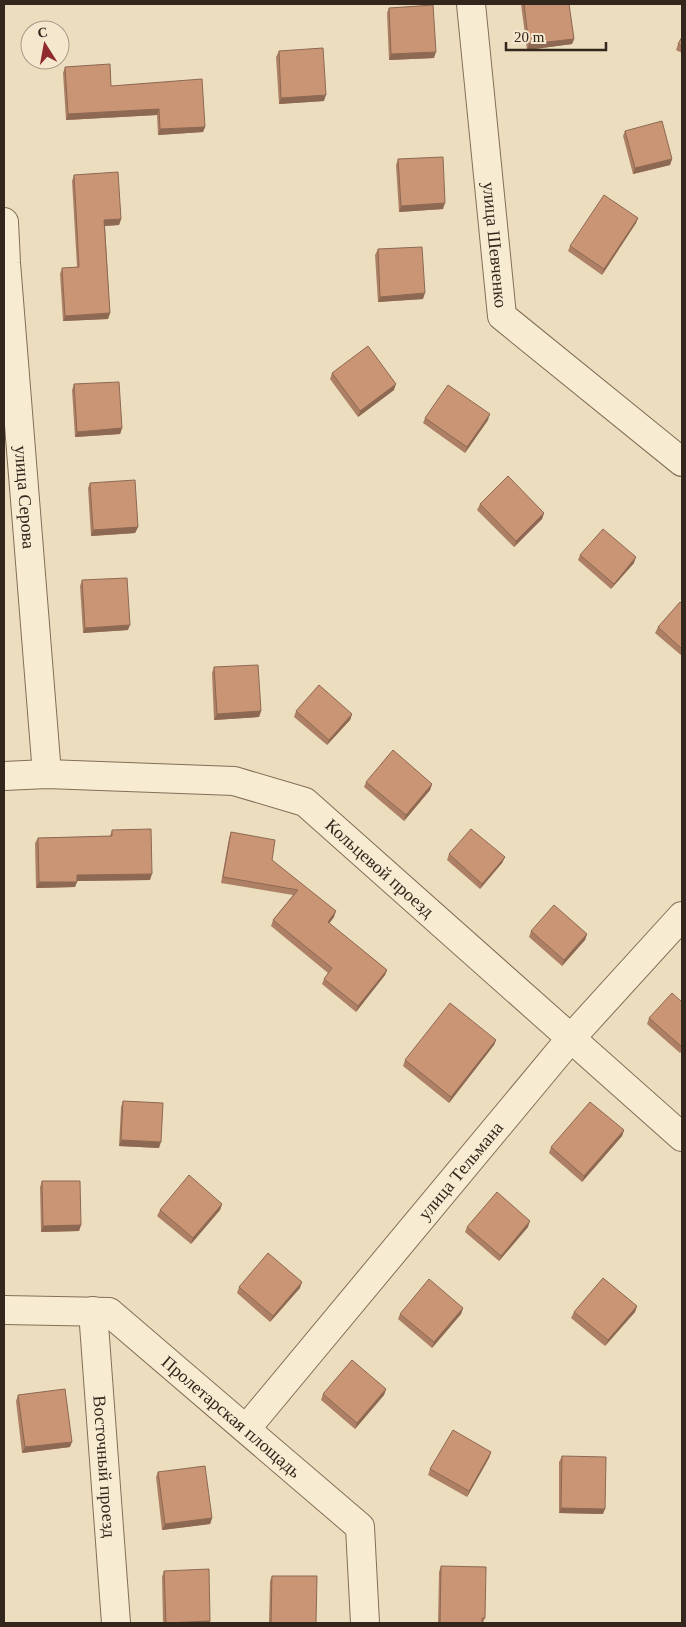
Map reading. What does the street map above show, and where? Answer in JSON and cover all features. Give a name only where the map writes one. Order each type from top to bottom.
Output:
[{"type":"street","name":"улица Шевченко","points":[[470,4],[502,316],[682,462]]},
{"type":"street","name":"улица Серова","points":[[4,222],[7,282],[47,774]]},
{"type":"street","name":"Кольцевой проезд","points":[[4,776],[47,774],[234,781],[305,802],[682,1137]]},
{"type":"street","name":"улица Тельмана","points":[[246,1429],[571,1038],[682,916]]},
{"type":"street","name":"Пролетарская площадь","points":[[4,1310],[109,1312],[360,1527],[365,1623]]},
{"type":"street","name":"Восточный проезд","points":[[93,1312],[116,1623]]},
{"type":"building","points":[[524,4],[569,4],[574,39],[529,44]]},
{"type":"building","points":[[433,5],[436,52],[391,54],[389,8]]},
{"type":"building","points":[[682,37],[682,46],[678,44]]},
{"type":"building","points":[[323,48],[326,95],[281,98],[279,51]]},
{"type":"building","points":[[110,64],[111,86],[202,79],[205,127],[160,129],[159,109],[68,114],[65,70],[70,70],[70,67]]},
{"type":"building","points":[[662,121],[672,159],[635,168],[625,131]]},
{"type":"building","points":[[443,157],[445,203],[401,206],[398,159]]},
{"type":"building","points":[[118,172],[121,219],[104,220],[110,313],[65,316],[62,268],[79,267],[74,175]]},
{"type":"building","points":[[604,195],[638,218],[604,269],[570,246]]},
{"type":"building","points":[[422,247],[425,293],[380,297],[378,249]]},
{"type":"building","points":[[368,346],[396,384],[360,411],[332,373]]},
{"type":"building","points":[[119,382],[122,428],[77,432],[74,384]]},
{"type":"building","points":[[448,385],[490,414],[467,447],[425,418]]},
{"type":"building","points":[[508,476],[544,513],[516,541],[480,504]]},
{"type":"building","points":[[135,480],[138,527],[93,530],[90,483]]},
{"type":"building","points":[[603,529],[636,557],[614,584],[580,555]]},
{"type":"building","points":[[127,578],[130,625],[85,628],[82,580]]},
{"type":"building","points":[[680,602],[682,604],[682,649],[658,627]]},
{"type":"building","points":[[258,665],[261,711],[217,714],[214,667]]},
{"type":"building","points":[[319,685],[352,714],[329,740],[296,711]]},
{"type":"building","points":[[393,750],[432,784],[406,815],[366,782]]},
{"type":"building","points":[[151,829],[152,874],[77,875],[77,882],[39,882],[38,838],[112,836],[112,830]]},
{"type":"building","points":[[471,829],[505,857],[482,884],[449,854]]},
{"type":"building","points":[[231,832],[275,840],[272,860],[336,911],[328,922],[387,970],[358,1006],[324,979],[332,968],[273,920],[298,890],[223,877]]},
{"type":"building","points":[[554,905],[587,934],[564,960],[531,931]]},
{"type":"building","points":[[672,993],[682,1002],[682,1047],[649,1018]]},
{"type":"building","points":[[450,1003],[496,1040],[451,1097],[405,1060]]},
{"type":"building","points":[[123,1101],[163,1103],[161,1142],[121,1140]]},
{"type":"building","points":[[590,1102],[624,1130],[584,1176],[551,1147]]},
{"type":"building","points":[[189,1175],[222,1204],[193,1238],[160,1210]]},
{"type":"building","points":[[42,1181],[80,1181],[81,1225],[43,1226]]},
{"type":"building","points":[[497,1192],[530,1221],[501,1256],[467,1227]]},
{"type":"building","points":[[268,1253],[302,1282],[273,1316],[239,1287]]},
{"type":"building","points":[[603,1278],[637,1306],[608,1340],[574,1312]]},
{"type":"building","points":[[429,1279],[463,1308],[434,1342],[400,1314]]},
{"type":"building","points":[[352,1360],[386,1389],[357,1423],[323,1394]]},
{"type":"building","points":[[65,1389],[72,1442],[25,1447],[18,1395]]},
{"type":"building","points":[[453,1430],[491,1452],[469,1491],[430,1469]]},
{"type":"building","points":[[562,1456],[606,1457],[605,1509],[561,1508]]},
{"type":"building","points":[[205,1466],[212,1518],[165,1524],[158,1472]]},
{"type":"building","points":[[441,1566],[486,1567],[485,1618],[482,1618],[482,1623],[440,1623]]},
{"type":"building","points":[[209,1569],[210,1621],[166,1623],[164,1571]]},
{"type":"building","points":[[272,1576],[317,1576],[316,1623],[271,1623]]}]
